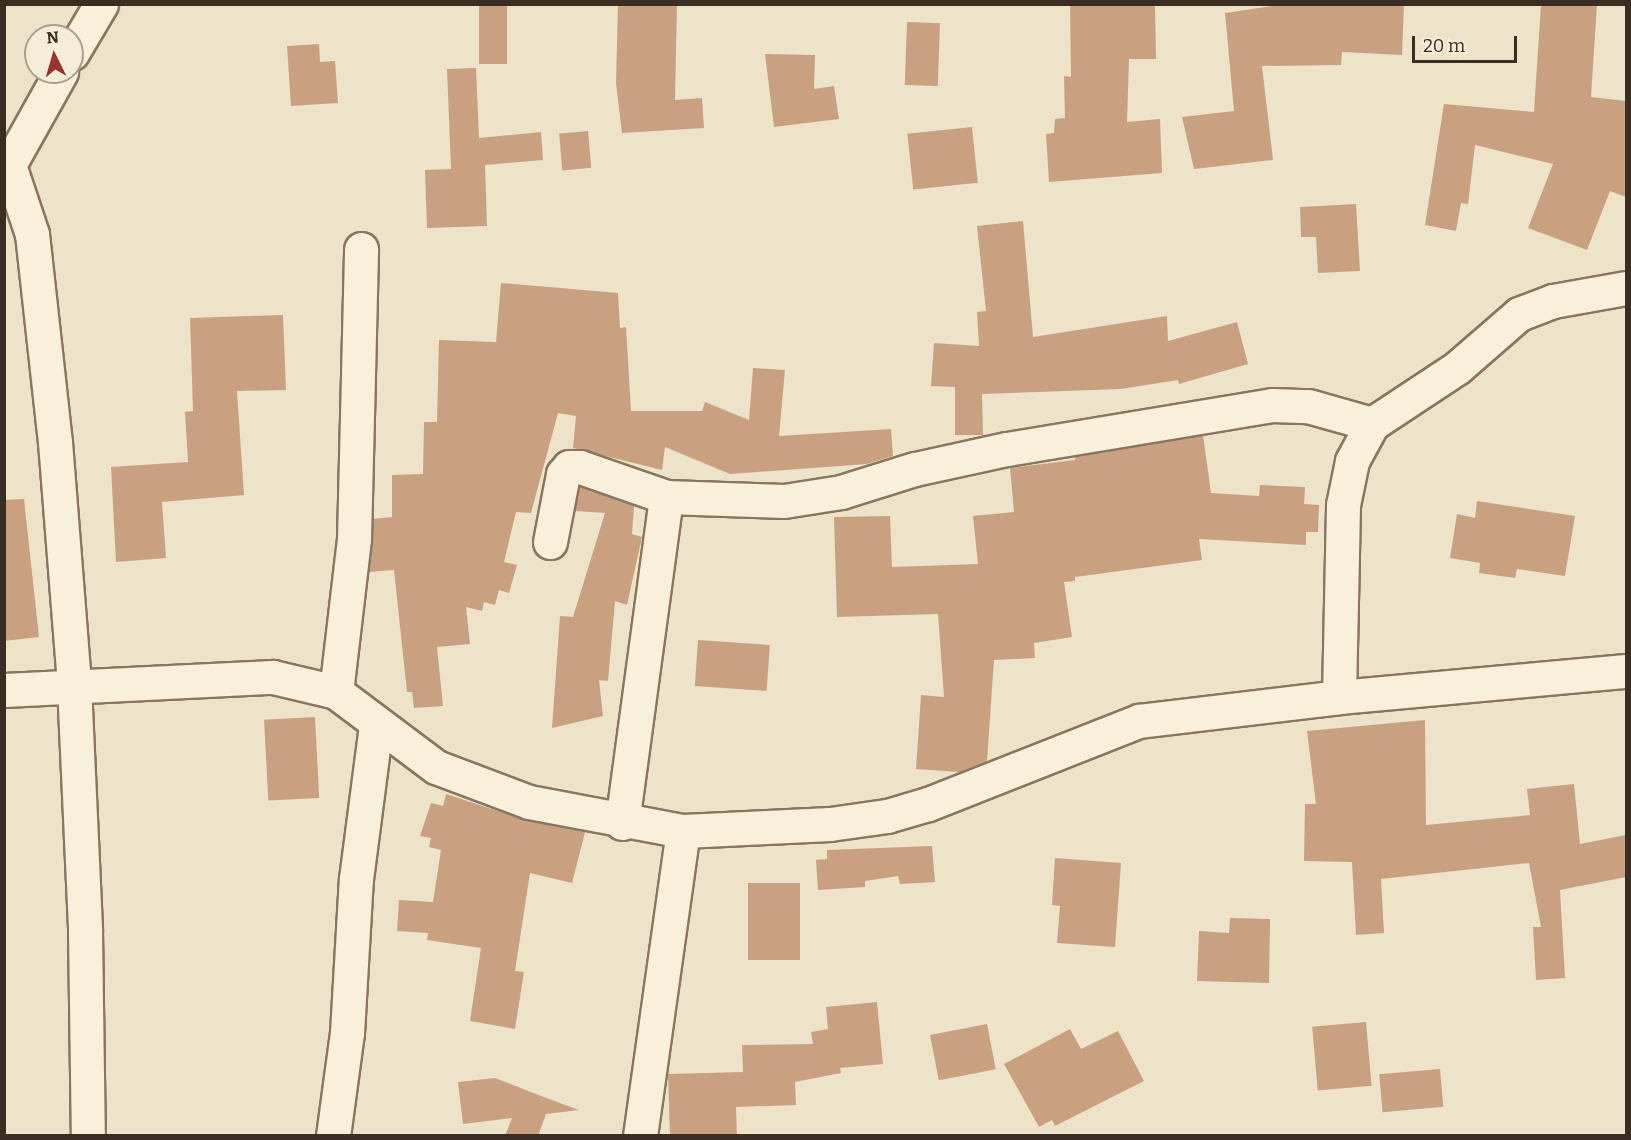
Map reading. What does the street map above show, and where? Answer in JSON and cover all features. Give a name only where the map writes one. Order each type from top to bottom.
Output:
[{"type":"street","points":[[84,33],[101,4]]},
{"type":"street","points":[[54,84],[7,164],[32,234],[55,442],[74,685],[85,931],[87,1136]]},
{"type":"street","points":[[336,692],[354,539],[360,249]]},
{"type":"street","points":[[1339,697],[1343,505],[1352,461],[1372,424],[1458,367],[1519,314],[1553,301],[1626,286]]},
{"type":"street","points":[[550,542],[563,474],[569,467],[580,466],[666,497],[784,501],[841,492],[915,469],[1007,449],[1272,405],[1308,406],[1372,424]]},
{"type":"street","points":[[622,823],[666,497]]},
{"type":"street","points":[[4,690],[273,676],[336,692],[436,767],[529,802],[622,823],[683,831],[830,824],[887,816],[928,804],[1139,721],[1339,697],[1626,670]]},
{"type":"street","points":[[333,1136],[347,1033],[356,879],[376,724]]},
{"type":"street","points":[[640,1136],[683,831]]},
{"type":"building","points":[[479,4],[507,4],[507,64],[479,64]]},
{"type":"building","points":[[618,4],[677,4],[675,100],[702,98],[704,128],[622,133],[616,83]]},
{"type":"building","points":[[1070,4],[1155,4],[1156,59],[1129,59],[1127,122],[1160,119],[1162,173],[1049,182],[1046,134],[1054,133],[1055,119],[1065,118],[1064,76],[1071,77]]},
{"type":"building","points":[[1286,4],[1404,4],[1402,55],[1342,52],[1341,65],[1262,66],[1273,160],[1194,169],[1182,117],[1234,111],[1225,13]]},
{"type":"building","points":[[1541,4],[1597,4],[1591,97],[1626,101],[1626,197],[1610,191],[1587,250],[1528,228],[1553,164],[1475,145],[1468,204],[1461,203],[1456,231],[1425,225],[1444,104],[1534,112]]},
{"type":"building","points":[[907,22],[940,23],[938,86],[905,85]]},
{"type":"building","points":[[319,44],[320,62],[335,61],[338,103],[291,106],[287,46]]},
{"type":"building","points":[[765,54],[815,55],[814,89],[834,86],[839,119],[774,127]]},
{"type":"building","points":[[476,68],[479,138],[541,132],[543,160],[485,165],[487,226],[427,228],[425,170],[451,169],[447,69]]},
{"type":"building","points":[[972,127],[978,183],[913,189],[907,134]]},
{"type":"building","points":[[588,131],[591,168],[562,170],[559,134]]},
{"type":"building","points":[[1356,204],[1360,271],[1318,273],[1316,237],[1301,237],[1300,207]]},
{"type":"building","points":[[1023,221],[1033,337],[1167,316],[1168,341],[1237,322],[1248,364],[1179,384],[1178,380],[1121,389],[982,394],[983,435],[955,435],[955,387],[931,386],[934,343],[979,346],[977,312],[986,311],[977,226]]},
{"type":"building","points":[[501,283],[618,293],[620,328],[626,327],[631,411],[702,411],[705,402],[749,420],[753,368],[785,370],[779,436],[891,429],[893,456],[867,464],[730,474],[665,447],[662,470],[573,448],[576,416],[558,413],[531,513],[516,512],[504,562],[517,565],[509,593],[499,590],[495,605],[484,602],[482,611],[466,607],[470,644],[437,647],[443,706],[414,708],[412,692],[407,692],[394,570],[369,572],[373,519],[392,517],[392,475],[423,474],[424,422],[437,422],[439,340],[496,342]]},
{"type":"building","points":[[283,315],[286,390],[237,391],[244,495],[162,502],[166,558],[116,562],[111,467],[188,462],[185,412],[193,411],[190,318]]},
{"type":"building","points":[[1203,435],[1211,493],[1259,496],[1260,485],[1305,487],[1304,504],[1319,505],[1318,532],[1306,532],[1306,545],[1199,539],[1202,560],[1075,577],[1075,581],[1064,582],[1072,637],[1034,643],[1035,658],[994,660],[987,761],[959,772],[916,769],[921,695],[944,697],[938,614],[837,617],[834,517],[890,516],[892,567],[978,564],[973,516],[1014,512],[1010,468],[1075,460],[1075,457]]},
{"type":"building","points":[[580,487],[634,506],[632,534],[642,537],[627,605],[615,601],[608,681],[599,680],[603,716],[552,728],[560,616],[573,617],[605,513],[575,511]]},
{"type":"building","points":[[24,499],[39,637],[4,641],[4,500]]},
{"type":"building","points":[[1477,501],[1575,516],[1565,576],[1517,569],[1515,578],[1479,573],[1480,563],[1450,558],[1457,514],[1475,518]]},
{"type":"building","points":[[698,640],[770,645],[767,691],[695,686]]},
{"type":"building","points":[[315,717],[319,798],[268,801],[264,720]]},
{"type":"building","points":[[1425,720],[1426,825],[1530,815],[1527,789],[1574,784],[1580,844],[1626,835],[1626,877],[1560,890],[1565,978],[1536,980],[1533,927],[1541,927],[1529,863],[1381,879],[1384,933],[1356,935],[1352,862],[1304,861],[1305,804],[1316,804],[1307,731]]},
{"type":"building","points":[[446,794],[525,820],[585,832],[572,883],[530,873],[515,971],[524,972],[515,1029],[470,1021],[481,948],[427,940],[428,933],[397,931],[399,900],[433,902],[441,850],[429,847],[431,838],[420,836],[431,803],[443,806]]},
{"type":"building","points":[[932,846],[935,882],[900,884],[898,876],[865,881],[865,887],[818,890],[816,860],[827,859],[827,850]]},
{"type":"building","points":[[1055,858],[1121,863],[1115,947],[1057,943],[1060,906],[1052,905]]},
{"type":"building","points":[[748,883],[800,883],[800,960],[748,960]]},
{"type":"building","points":[[1230,918],[1270,919],[1269,983],[1197,981],[1199,931],[1229,933]]},
{"type":"building","points":[[877,1002],[883,1064],[840,1068],[841,1073],[795,1082],[796,1105],[736,1107],[737,1136],[670,1136],[668,1074],[743,1072],[742,1045],[813,1044],[811,1032],[828,1029],[826,1007]]},
{"type":"building","points":[[1366,1022],[1372,1086],[1318,1090],[1312,1027]]},
{"type":"building","points":[[987,1024],[996,1069],[939,1080],[930,1035]]},
{"type":"building","points":[[1070,1029],[1081,1049],[1118,1031],[1144,1081],[1055,1126],[1052,1120],[1039,1127],[1004,1064]]},
{"type":"building","points":[[1440,1069],[1443,1107],[1383,1112],[1379,1074]]},
{"type":"building","points":[[495,1078],[579,1110],[546,1114],[538,1136],[505,1136],[512,1118],[463,1124],[458,1082]]}]
